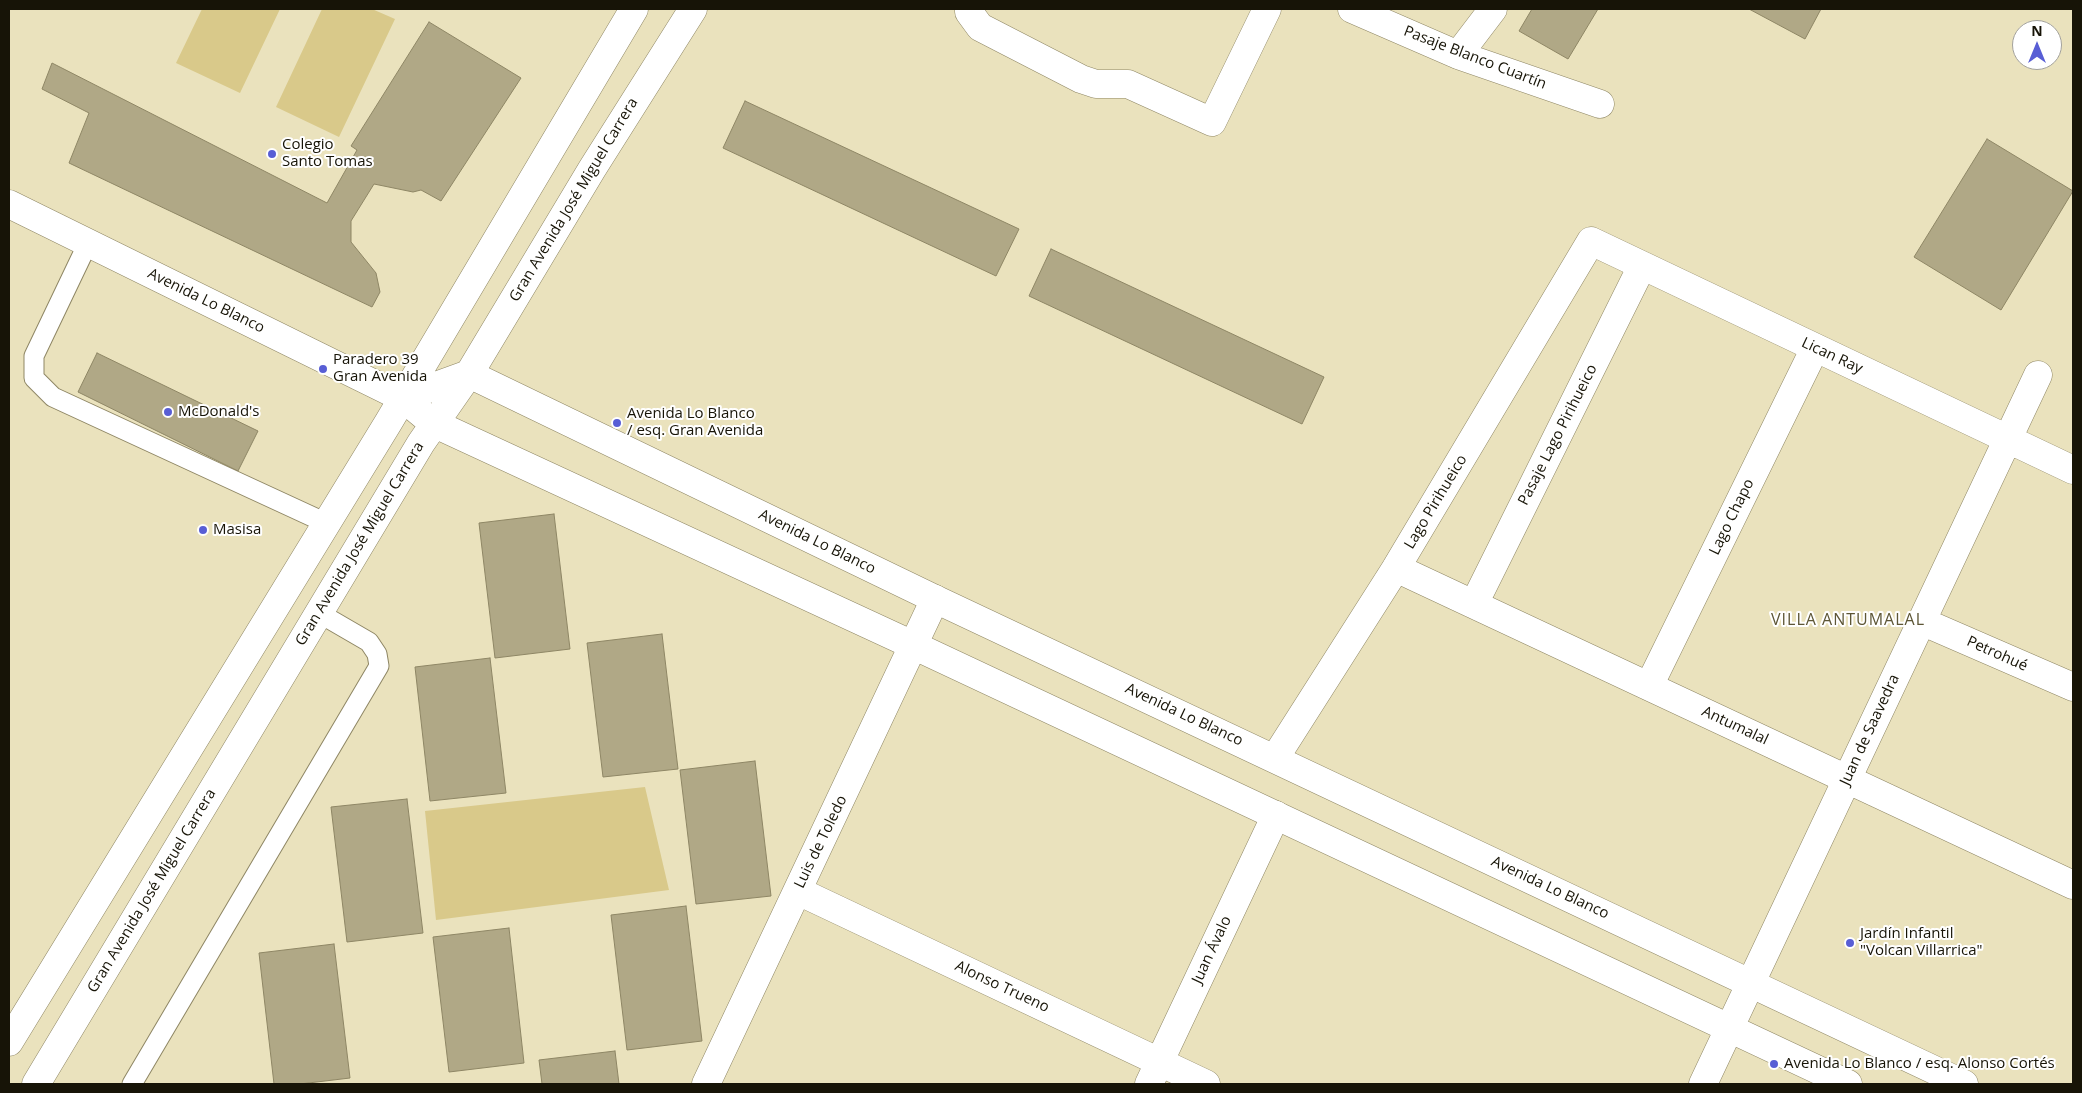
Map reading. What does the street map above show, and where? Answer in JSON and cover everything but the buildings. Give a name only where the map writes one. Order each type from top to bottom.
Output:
[{"type":"main road","points":[[9,1042],[403,398],[634,9]]},
{"type":"main road","name":"Gran Avenida José Miguel Carrera","points":[[36,1084],[433,423],[469,374],[592,169],[693,9]]},
{"type":"main road","points":[[969,9],[980,26],[1081,79],[1096,84],[1128,84],[1212,122],[1267,9]]},
{"type":"main road","name":"Pasaje Blanco Cuartín","points":[[1352,9],[1458,55],[1600,104]]},
{"type":"main road","points":[[1458,55],[1493,9]]},
{"type":"main road","name":"Avenida Lo Blanco","points":[[9,204],[403,398],[433,423],[1276,815],[1848,1084]]},
{"type":"main road","name":"Lican Ray","points":[[1591,241],[2073,470]]},
{"type":"main road","name":"Lago Pirihueico","points":[[1275,758],[1396,568],[1591,241]]},
{"type":"main road","name":"Pasaje Lago Pirihueico","points":[[1474,604],[1642,266]]},
{"type":"main road","name":"Lago Chapo","points":[[1649,686],[1815,348]]},
{"type":"main road","points":[[403,398],[469,374]]},
{"type":"main road","name":"Avenida Lo Blanco","points":[[469,374],[935,599],[1964,1084]]},
{"type":"main road","name":"Juan de Saavedra","points":[[1703,1084],[2038,375]]},
{"type":"main road","name":"Antumalal","points":[[1396,568],[2073,885]]},
{"type":"main road","name":"Luis de Toledo","points":[[706,1084],[935,599]]},
{"type":"main road","name":"Petrohué","points":[[1921,621],[2073,688]]},
{"type":"main road","name":"Juan Ávalo","points":[[1154,1073],[1276,815]]},
{"type":"main road","name":"Alonso Trueno","points":[[798,891],[1154,1073],[1206,1084]]},
{"type":"lane","points":[[88,243],[34,356],[34,378],[53,396],[326,524]]},
{"type":"lane","points":[[132,1084],[379,666],[377,654],[369,642],[319,613]]},
{"type":"shaded area","points":[[202,9],[280,9],[240,93],[176,63]]},
{"type":"shaded area","points":[[322,9],[372,9],[395,19],[339,137],[276,107]]},
{"type":"shaded area","points":[[645,787],[669,890],[436,920],[425,811]]},
{"type":"place","name":"Colegio Santo Tomas","points":[[272,154]]},
{"type":"place","name":"Paradero 39 Gran Avenida","points":[[323,369]]},
{"type":"place","name":"McDonald's","points":[[168,412]]},
{"type":"place","name":"Avenida Lo Blanco / esq. Gran Avenida","points":[[617,423]]},
{"type":"place","name":"Masisa","points":[[203,530]]},
{"type":"place","name":"Jardín Infantil \"Volcan Villarrica\"","points":[[1850,943]]},
{"type":"place","name":"Avenida Lo Blanco / esq. Alonso Cortés","points":[[1774,1064]]},
{"type":"district","name":"VILLA ANTUMALAL","points":[[1848,620]]}]
